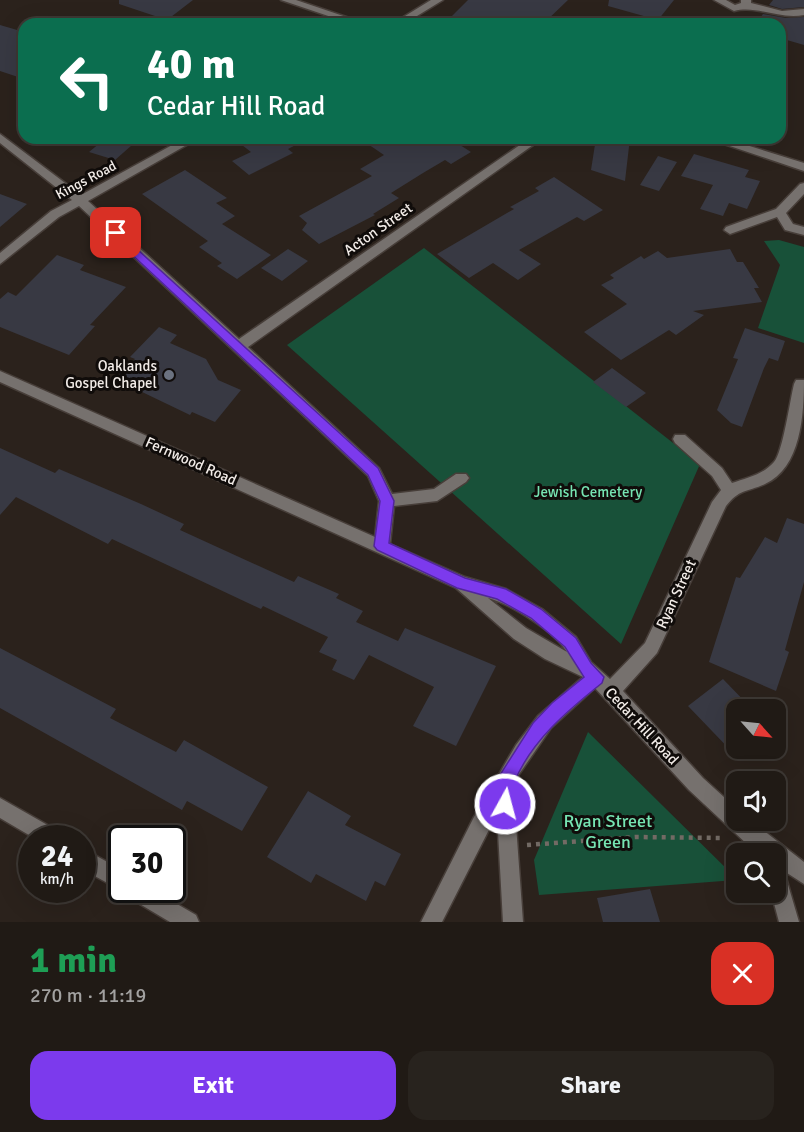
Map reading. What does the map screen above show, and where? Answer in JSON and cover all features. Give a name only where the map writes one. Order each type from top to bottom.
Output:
[{"type":"street","points":[[286,0],[343,18]]},
{"type":"street","points":[[407,18],[438,0]]},
{"type":"street","points":[[719,0],[727,6],[746,3],[779,13],[794,15],[804,12]]},
{"type":"street","points":[[0,137],[81,201],[374,472],[387,501],[382,546]]},
{"type":"street","name":"Kings Road","points":[[0,260],[55,214],[182,144]]},
{"type":"street","name":"Acton Street","points":[[238,348],[528,144]]},
{"type":"street","points":[[731,144],[804,167]]},
{"type":"street","points":[[730,230],[780,212],[804,187]]},
{"type":"street","points":[[780,212],[789,227],[804,231]]},
{"type":"street","name":"Fernwood Road","points":[[0,376],[382,546]]},
{"type":"street","points":[[680,440],[717,472],[729,490],[770,476],[779,469],[785,458],[801,384]]},
{"type":"street","points":[[387,501],[437,495],[461,478]]},
{"type":"street","name":"Ryan Street","points":[[611,691],[651,648],[720,502],[729,490]]},
{"type":"street","name":"Cedar Hill Road","points":[[382,546],[462,583],[500,594],[536,614],[570,642],[591,673],[611,691],[696,784],[761,843]]},
{"type":"street","points":[[431,922],[504,783],[539,729],[591,673],[547,653],[489,610],[462,583]]},
{"type":"street","points":[[504,783],[513,922]]},
{"type":"street","points":[[0,807],[30,825]]},
{"type":"street","name":"Cedar Hill Road","points":[[786,861],[804,874]]},
{"type":"street","points":[[157,903],[189,922]]},
{"type":"street","points":[[784,903],[789,922]]},
{"type":"path","points":[[508,846],[636,837],[726,843]]},
{"type":"green space","points":[[779,240],[804,247],[804,343],[758,328],[780,265],[764,241]]},
{"type":"green space","name":"Jewish Cemetery","points":[[424,248],[700,464],[621,644],[287,345]]},
{"type":"green space","name":"Ryan Street Green","points":[[588,732],[726,868],[726,881],[539,895],[534,860]]},
{"type":"building","points":[[119,0],[193,0],[170,18],[161,18],[119,4]]},
{"type":"building","points":[[468,0],[568,0],[549,18],[450,18]]},
{"type":"building","points":[[609,0],[674,0],[660,18],[651,18],[608,6]]},
{"type":"building","points":[[773,0],[804,0],[804,7],[782,9],[769,5]]},
{"type":"building","points":[[763,14],[786,18],[760,18]]},
{"type":"building","points":[[804,17],[804,45],[786,40],[786,18]]},
{"type":"building","points":[[0,25],[18,30],[18,77],[0,71]]},
{"type":"building","points":[[99,144],[133,144],[115,160],[89,152]]},
{"type":"building","points":[[241,144],[298,144],[288,149],[293,153],[249,175],[232,161],[251,152]]},
{"type":"building","points":[[368,144],[458,144],[471,152],[451,164],[445,160],[423,173],[391,193],[399,198],[373,214],[375,215],[319,244],[302,230],[307,223],[299,216],[372,176],[360,169],[384,155]]},
{"type":"building","points":[[595,144],[629,144],[625,181],[591,170]]},
{"type":"building","points":[[694,154],[749,170],[745,177],[760,181],[747,209],[729,203],[723,216],[700,209],[713,185],[681,176]]},
{"type":"building","points":[[658,156],[677,162],[659,191],[640,185]]},
{"type":"building","points":[[185,170],[227,198],[216,203],[235,216],[222,224],[271,255],[237,279],[217,266],[222,263],[199,247],[208,241],[142,194]]},
{"type":"building","points":[[554,177],[603,210],[584,221],[577,217],[519,250],[541,264],[518,280],[493,263],[469,278],[437,254],[514,209],[510,207],[539,191],[535,188]]},
{"type":"building","points":[[0,194],[27,204],[0,227]]},
{"type":"building","points":[[288,249],[308,261],[282,281],[261,268]]},
{"type":"building","points":[[730,249],[737,262],[743,262],[759,288],[754,288],[762,302],[693,311],[704,315],[676,335],[669,330],[621,360],[584,332],[627,304],[601,285],[614,278],[610,275],[641,256],[644,259],[658,251],[667,258]]},
{"type":"building","points":[[57,255],[84,265],[80,270],[126,287],[90,325],[95,326],[69,355],[0,327],[0,299],[8,292],[16,296]]},
{"type":"building","name":"Oaklands Gospel Chapel","points":[[159,327],[177,335],[170,343],[206,359],[218,380],[241,390],[215,422],[192,412],[190,415],[115,379],[135,359],[130,357]]},
{"type":"building","points":[[745,328],[785,341],[778,361],[769,358],[764,368],[742,427],[731,423],[717,410],[738,359],[733,358]]},
{"type":"building","points":[[612,368],[646,393],[626,407],[593,382]]},
{"type":"building","points":[[0,448],[55,473],[59,469],[141,504],[184,524],[180,530],[294,582],[298,576],[339,594],[336,598],[363,611],[356,622],[398,641],[405,628],[496,666],[456,746],[413,726],[434,687],[369,655],[354,680],[332,670],[337,660],[319,652],[328,637],[263,606],[261,609],[112,539],[108,544],[16,497],[0,515]]},
{"type":"building","points":[[787,518],[804,524],[804,582],[785,650],[789,652],[776,691],[709,662],[736,577],[740,578],[765,537],[777,543]]},
{"type":"building","points":[[0,648],[116,709],[110,718],[176,752],[184,740],[268,787],[242,831],[187,801],[182,810],[0,708]]},
{"type":"building","points":[[723,679],[742,699],[726,699],[726,746],[688,706]]},
{"type":"building","points":[[308,791],[351,816],[345,825],[401,854],[385,886],[375,881],[366,901],[316,874],[311,883],[267,857]]},
{"type":"building","points":[[650,889],[660,922],[603,922],[597,898]]},
{"type":"place","name":"Oaklands Gospel Chapel","points":[[169,375]]},
{"type":"route","points":[[116,233],[374,472],[382,485],[387,501],[382,546],[462,583],[500,594],[536,614],[570,642],[585,669],[596,677],[558,708],[539,729],[504,783],[505,804]]}]
